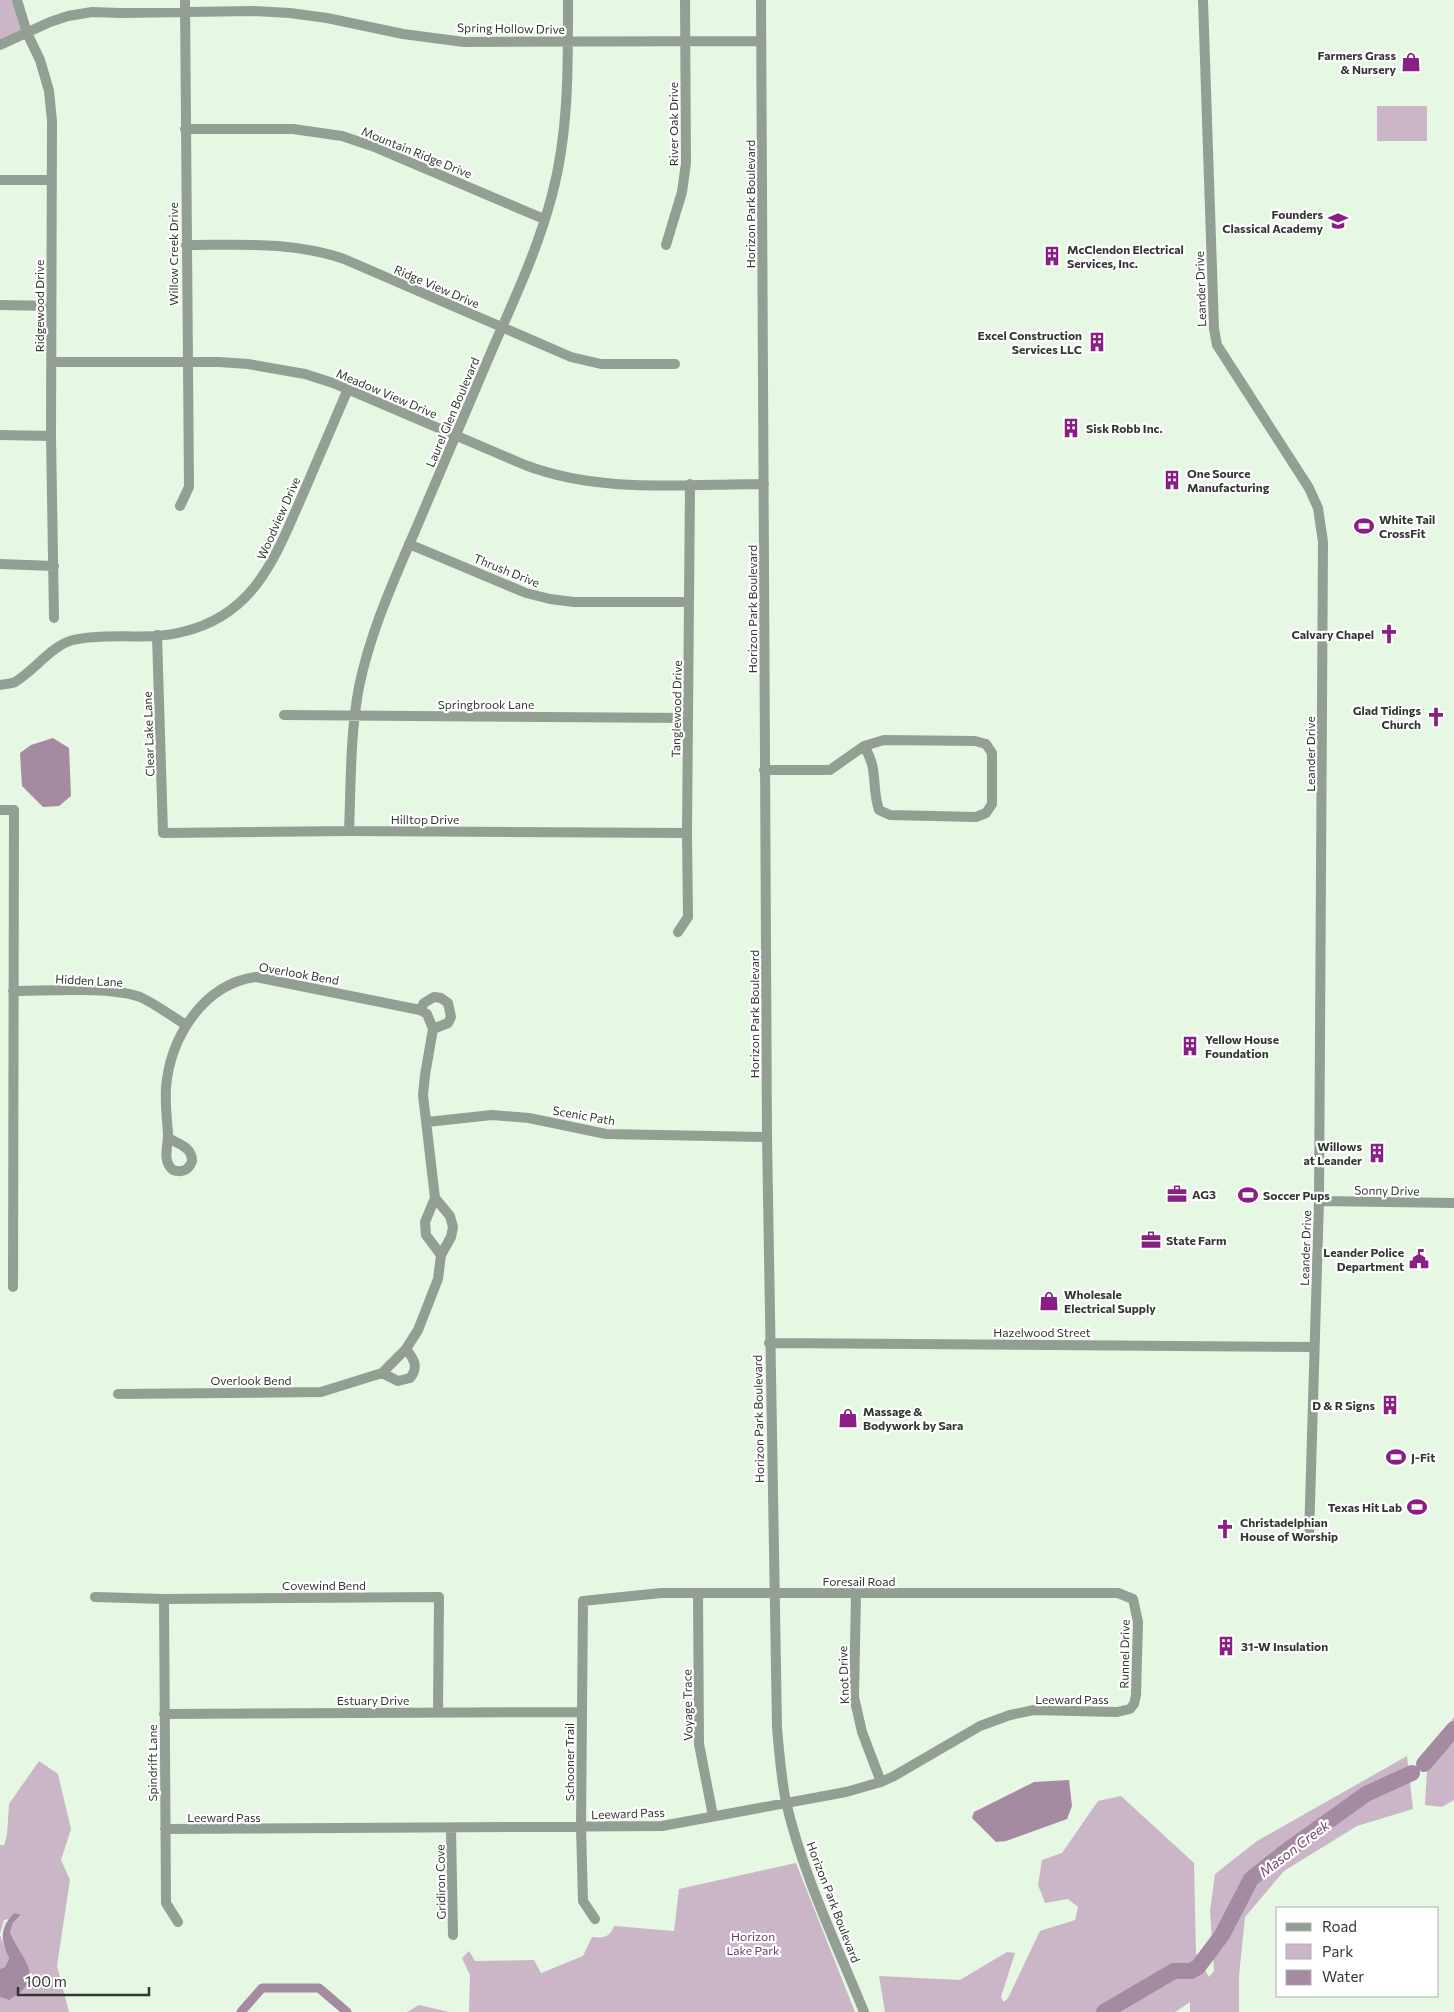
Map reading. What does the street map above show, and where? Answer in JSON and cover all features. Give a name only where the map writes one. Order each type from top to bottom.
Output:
[{"type":"street","name":"Ridgewood Drive","points":[[18,0],[27,33],[40,60],[49,91],[52,121],[51,436],[54,618]]},
{"type":"street","name":"Willow Creek Drive","points":[[180,506],[189,486],[186,363],[184,0]]},
{"type":"street","name":"Laurel Glen Boulevard","points":[[350,831],[351,757],[355,716],[359,688],[372,640],[384,604],[409,544],[524,277],[552,195],[564,132],[568,76],[568,0]]},
{"type":"street","name":"River Oak Drive","points":[[666,245],[682,192],[686,163],[685,0]]},
{"type":"street","name":"Horizon Park Boulevard","points":[[761,0],[767,1137],[777,1727],[780,1765],[786,1802],[803,1861],[864,2012]]},
{"type":"street","name":"Leander Drive","points":[[1203,0],[1216,345],[1309,488],[1318,508],[1322,530],[1323,812],[1319,1202],[1309,1537]]},
{"type":"street","name":"Spring Hollow Drive","points":[[0,46],[50,22],[68,16],[92,12],[252,11],[290,13],[327,18],[403,34],[464,42],[761,41]]},
{"type":"street","name":"Mountain Ridge Drive","points":[[185,129],[293,129],[342,136],[372,146],[544,219]]},
{"type":"street","points":[[0,180],[52,180]]},
{"type":"street","name":"Ridge View Drive","points":[[186,245],[285,245],[315,250],[344,259],[571,357],[591,363],[611,365],[675,364]]},
{"type":"street","points":[[0,305],[51,306]]},
{"type":"street","name":"Meadow View Drive","points":[[52,362],[248,364],[277,368],[305,374],[348,389],[541,471],[573,479],[606,484],[764,484]]},
{"type":"street","name":"Woodview Drive","points":[[0,685],[14,682],[46,656],[71,640],[182,632],[216,619],[237,606],[259,583],[276,555],[348,389]]},
{"type":"street","points":[[0,435],[51,436]]},
{"type":"street","name":"Tanglewood Drive","points":[[678,932],[688,917],[690,484]]},
{"type":"street","name":"Thrush Drive","points":[[409,544],[526,593],[550,599],[574,602],[689,602]]},
{"type":"street","points":[[0,564],[54,566]]},
{"type":"street","name":"Clear Lake Lane","points":[[157,635],[163,833]]},
{"type":"street","name":"Springbrook Lane","points":[[284,715],[688,718]]},
{"type":"street","points":[[764,770],[830,770],[864,746],[884,740],[975,741],[986,744],[992,753],[992,804],[986,813],[976,817],[890,815],[880,810],[876,801],[875,772],[871,758],[864,746]]},
{"type":"street","points":[[0,810],[14,810],[13,1287]]},
{"type":"street","name":"Hilltop Drive","points":[[163,833],[350,831],[687,833]]},
{"type":"street","name":"Overlook Bend","points":[[168,1138],[166,1088],[171,1059],[186,1025],[197,1010],[225,987],[240,979],[256,977],[420,1010]]},
{"type":"street","name":"Hidden Lane","points":[[13,990],[120,993],[139,997],[186,1025]]},
{"type":"street","points":[[433,1029],[448,1023],[451,1017],[448,1003],[441,998],[434,997],[424,1003],[420,1010],[427,1014],[433,1029],[424,1088],[435,1198],[425,1222],[426,1235],[441,1254]]},
{"type":"street","name":"Scenic Path","points":[[427,1122],[492,1115],[529,1118],[606,1134],[767,1137]]},
{"type":"street","name":"Overlook Bend","points":[[118,1394],[321,1392],[382,1373],[406,1349],[427,1311],[438,1279],[441,1254],[451,1237],[453,1227],[450,1216],[435,1198]]},
{"type":"street","name":"Sonny Drive","points":[[1319,1202],[1454,1203]]},
{"type":"street","points":[[0,1227],[12,1227]]},
{"type":"street","name":"Hazelwood Street","points":[[769,1343],[1314,1347]]},
{"type":"street","points":[[382,1373],[398,1381],[410,1378],[415,1371],[416,1365],[406,1349]]},
{"type":"street","name":"Foresail Road","points":[[583,1601],[661,1593],[698,1592],[856,1594],[1118,1593],[1133,1599]]},
{"type":"street","name":"Voyage Trace","points":[[698,1592],[699,1744],[712,1816]]},
{"type":"street","name":"Knot Drive","points":[[856,1594],[854,1697],[862,1732],[881,1782]]},
{"type":"street","name":"Covewind Bend","points":[[95,1597],[164,1599],[439,1597],[438,1712]]},
{"type":"street","name":"Spindrift Lane","points":[[164,1599],[166,1903],[178,1922]]},
{"type":"street","name":"Runnel Drive","points":[[1130,1709],[1134,1704],[1136,1695],[1138,1622],[1133,1599]]},
{"type":"street","name":"Schooner Trail","points":[[583,1601],[583,1901],[596,1919]]},
{"type":"street","name":"Leeward Pass","points":[[165,1830],[662,1826],[846,1792],[881,1782],[980,1726],[1010,1714],[1034,1710],[1116,1712],[1130,1709]]},
{"type":"street","name":"Estuary Drive","points":[[164,1714],[582,1712]]},
{"type":"street","name":"Gridiron Cove","points":[[451,1828],[453,1935]]},
{"type":"green space","points":[[0,0],[17,0],[27,33],[0,45]]},
{"type":"green space","points":[[1377,106],[1427,106],[1427,141],[1377,141]]},
{"type":"green space","points":[[1454,1717],[1454,1800],[1442,1807],[1425,1805],[1428,1753]]},
{"type":"green space","points":[[1407,1756],[1413,1809],[1357,1826],[1284,1871],[1245,1917],[1239,1976],[1239,2012],[1190,2012],[1190,2002],[1175,2012],[885,2012],[879,1976],[960,1980],[1007,1952],[1015,1953],[1001,1997],[1004,2002],[1008,1998],[1040,1931],[1075,1920],[1078,1907],[1068,1899],[1045,1903],[1038,1885],[1042,1860],[1062,1853],[1098,1801],[1121,1796],[1194,1863],[1196,1953],[1209,1977],[1214,1971],[1210,1911],[1215,1874],[1257,1841]]},
{"type":"green space","points":[[39,1761],[58,1774],[71,1829],[61,1860],[70,1880],[57,1966],[69,2012],[0,2012],[0,1997],[9,2000],[16,1945],[10,1932],[13,1923],[21,1916],[4,1920],[0,1934],[0,1845],[4,1845],[7,1835],[9,1804]]},
{"type":"green space","name":"Horizon Lake Park","points":[[796,1863],[855,2012],[469,2012],[470,1975],[462,1958],[469,1951],[475,1961],[534,1960],[541,1973],[583,1956],[592,1937],[606,1936],[614,1926],[674,1931],[679,1889]]},
{"type":"green space","points":[[0,1935],[9,1958],[5,1967],[0,1969]]},
{"type":"green space","points":[[419,2005],[449,2012],[407,2012]]},
{"type":"water","points":[[53,738],[69,748],[71,796],[59,806],[43,807],[22,786],[20,753],[31,745]]},
{"type":"water","points":[[1069,1780],[1072,1806],[1067,1819],[1006,1841],[996,1842],[972,1818],[974,1812],[1034,1782]]},
{"type":"water","points":[[14,1913],[21,1915],[13,1923],[10,1932],[26,1961],[30,1977],[21,1992],[9,2000],[0,1997],[0,1969],[5,1967],[9,1958],[4,1945],[3,1934],[9,1918]]},
{"type":"waterway","name":"Mason Creek","points":[[1424,1764],[1454,1729]]},
{"type":"waterway","name":"Mason Creek","points":[[1104,2012],[1174,1971],[1191,1971],[1198,1967],[1222,1935],[1251,1879],[1285,1852],[1366,1794],[1412,1773]]},
{"type":"waterway","points":[[241,2012],[262,1988],[319,1988],[347,2012]]},
{"type":"place","name":"Farmers Grass & Nursery","points":[[1411,62]]},
{"type":"place","name":"Founders Classical Academy","points":[[1338,221]]},
{"type":"place","name":"McClendon Electrical Services, Inc.","points":[[1052,256]]},
{"type":"place","name":"Excel Construction Services LLC","points":[[1097,342]]},
{"type":"place","name":"Sisk Robb Inc.","points":[[1071,428]]},
{"type":"place","name":"One Source Manufacturing","points":[[1172,480]]},
{"type":"place","name":"White Tail CrossFit","points":[[1364,526]]},
{"type":"place","name":"Calvary Chapel","points":[[1389,634]]},
{"type":"place","name":"Glad Tidings Church","points":[[1436,717]]},
{"type":"place","name":"Yellow House Foundation","points":[[1190,1046]]},
{"type":"place","name":"Willows at Leander","points":[[1377,1153]]},
{"type":"place","name":"AG3","points":[[1177,1194]]},
{"type":"place","name":"Soccer Pups","points":[[1248,1195]]},
{"type":"place","name":"State Farm","points":[[1151,1240]]},
{"type":"place","name":"Leander Police Department","points":[[1419,1259]]},
{"type":"place","name":"Wholesale Electrical Supply","points":[[1049,1301]]},
{"type":"place","name":"D & R Signs","points":[[1390,1405]]},
{"type":"place","name":"Massage & Bodywork by Sara","points":[[848,1418]]},
{"type":"place","name":"J-Fit","points":[[1396,1457]]},
{"type":"place","name":"Texas Hit Lab","points":[[1417,1507]]},
{"type":"place","name":"Christadelphian House of Worship","points":[[1225,1529]]},
{"type":"place","name":"31-W Insulation","points":[[1226,1646]]}]
